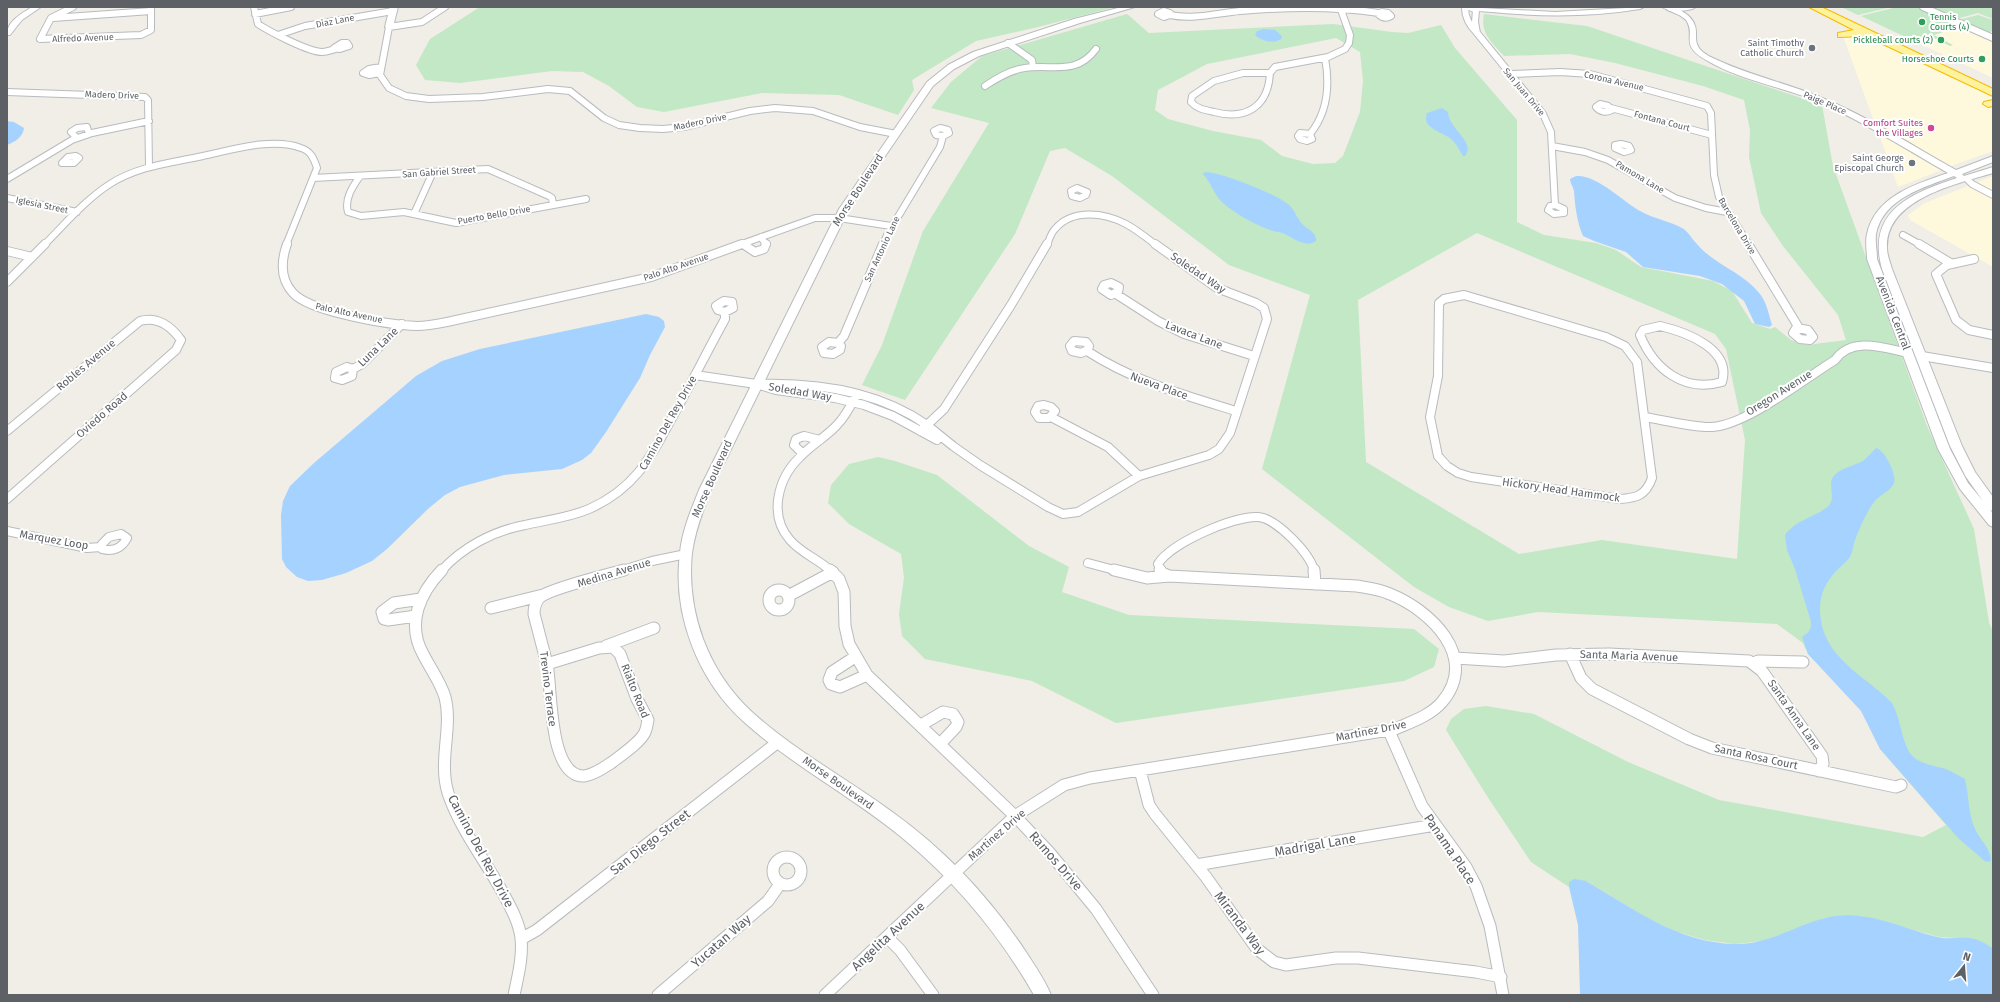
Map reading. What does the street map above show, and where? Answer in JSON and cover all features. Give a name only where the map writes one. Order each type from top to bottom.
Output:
[{"type":"highway","points":[[1814,7],[1993,94]]},
{"type":"highway","points":[[1833,7],[1993,94]]},
{"type":"highway","points":[[1850,24],[1854,31],[1841,35],[1857,32],[1874,35]]},
{"type":"main road","points":[[1668,7],[1692,7]]},
{"type":"street","points":[[7,33],[19,18],[37,7]]},
{"type":"street","name":"Alfredo Avenue","points":[[73,7],[53,18],[40,39],[46,40],[140,35],[151,30],[151,9]]},
{"type":"street","points":[[254,7],[256,20],[261,27],[314,51],[323,52],[335,49]]},
{"type":"street","points":[[255,14],[291,7]]},
{"type":"street","points":[[389,27],[422,22],[445,7]]},
{"type":"street","name":"Morse Boulevard","points":[[1043,995],[1034,979],[1002,933],[966,889],[924,848],[891,820],[778,742],[746,716],[712,672],[691,627],[686,583],[686,554],[695,516],[705,490],[756,384],[838,221],[930,84],[937,77],[966,59],[1008,43],[1099,15],[1131,7]]},
{"type":"street","points":[[1470,7],[1505,12],[1554,15],[1640,7]]},
{"type":"street","points":[[1470,7],[1476,10],[1475,22],[1477,34]]},
{"type":"street","name":"San Juan Drive","points":[[1470,7],[1465,8],[1467,21],[1543,114],[1550,126],[1555,205]]},
{"type":"street","points":[[1498,7],[1551,11],[1608,7]]},
{"type":"street","name":"Paige Place","points":[[1668,7],[1684,14],[1691,21],[1691,41],[1695,48],[1706,58],[1720,65],[1816,98],[1842,110],[1966,179],[1993,191]]},
{"type":"street","name":"Paige Place","points":[[1692,7],[1690,12],[1700,27],[1700,42],[1703,48],[1720,65]]},
{"type":"street","points":[[1923,7],[1993,38]]},
{"type":"street","points":[[1270,73],[1249,72],[1220,78],[1192,96],[1191,102],[1198,108],[1233,116],[1244,114],[1254,108],[1264,96],[1271,83],[1270,73],[1275,67],[1290,63],[1325,58],[1343,51],[1349,43],[1349,33],[1342,8]]},
{"type":"street","points":[[1170,15],[1186,18],[1262,10],[1342,8],[1379,13]]},
{"type":"street","points":[[53,18],[128,14],[151,9]]},
{"type":"street","name":"Madero Drive","points":[[393,9],[381,70],[384,84],[393,91],[410,97],[429,100],[455,99],[548,88],[564,89],[574,93],[610,121],[640,128],[663,129],[684,127],[750,111],[775,108],[813,111],[860,127],[896,134]]},
{"type":"street","name":"Diaz Lane","points":[[278,35],[295,29],[393,9]]},
{"type":"street","points":[[1008,43],[1032,60],[1033,67]]},
{"type":"street","points":[[985,86],[1006,74],[1033,67],[1056,68],[1078,64],[1089,59],[1096,48]]},
{"type":"street","points":[[1310,134],[1316,128],[1328,93],[1329,84],[1325,58]]},
{"type":"street","name":"Corona Avenue","points":[[1511,74],[1569,72],[1604,77],[1694,101],[1707,106],[1711,113]]},
{"type":"street","name":"Madero Drive","points":[[7,92],[142,96],[148,100],[149,167]]},
{"type":"street","name":"Fontana Court","points":[[1611,108],[1712,134]]},
{"type":"street","name":"Barcelona Drive","points":[[1711,113],[1715,184],[1719,197],[1798,328]]},
{"type":"street","points":[[7,179],[77,138],[89,134],[148,122]]},
{"type":"street","points":[[77,138],[71,132],[77,128],[87,127],[89,134]]},
{"type":"street","name":"San Antonio Lane","points":[[838,343],[844,336],[890,229],[940,146],[943,136]]},
{"type":"street","name":"Palo Alto Avenue","points":[[7,282],[77,212],[94,196],[112,183],[149,167],[250,146],[283,144],[301,148],[313,155],[317,168],[282,260],[285,285],[299,299],[318,307],[402,324],[424,326],[447,322],[637,281],[802,222],[838,221],[890,229]]},
{"type":"street","name":"Pamona Lane","points":[[1552,146],[1588,153],[1606,159],[1623,166],[1648,183],[1674,197],[1702,208],[1727,212]]},
{"type":"street","points":[[1606,159],[1619,150]]},
{"type":"street","points":[[46,155],[65,159]]},
{"type":"street","name":"Avenida Central","points":[[1993,159],[1916,187],[1886,206],[1875,221],[1872,230],[1871,252],[1944,449],[1964,486],[1993,522]]},
{"type":"street","name":"San Gabriel Street","points":[[313,178],[492,170],[549,196],[552,198],[553,204]]},
{"type":"street","name":"Avenida Central","points":[[1993,170],[1920,195],[1898,210],[1888,223],[1882,246],[1887,269],[1962,460],[1978,486],[1993,506]]},
{"type":"street","points":[[414,214],[433,172]]},
{"type":"street","name":"Puerto Bello Drive","points":[[360,176],[352,189],[346,207],[348,212],[361,216],[404,212],[456,223],[586,199]]},
{"type":"street","name":"Paige Place","points":[[1966,179],[1972,184],[1993,195]]},
{"type":"street","name":"Iglesia Street","points":[[7,198],[77,212]]},
{"type":"street","name":"Soledad Way","points":[[696,375],[756,384],[776,390],[854,398],[923,428],[1048,507],[1063,514],[1078,512],[1086,508],[1139,476],[1203,457],[1219,449],[1230,433],[1267,319],[1264,308],[1256,303],[1217,288],[1126,224],[1083,206],[1055,228],[1018,293],[948,402],[938,415],[923,428]]},
{"type":"street","points":[[1886,206],[1898,210]]},
{"type":"street","points":[[1903,235],[1952,264]]},
{"type":"street","points":[[742,244],[751,251],[764,250],[766,245],[760,237]]},
{"type":"street","points":[[7,251],[32,257]]},
{"type":"street","points":[[1974,259],[1952,264],[1937,270],[1936,274],[1953,316],[1969,330],[1993,335]]},
{"type":"street","name":"Lavaca Lane","points":[[1116,294],[1158,321],[1184,334],[1254,356]]},
{"type":"street","name":"Hickory Head Hammock","points":[[1464,295],[1474,297],[1606,337],[1625,346],[1633,354],[1637,362],[1645,417],[1652,478],[1649,488],[1636,498],[1620,499],[1472,477],[1458,473],[1447,466],[1438,456],[1432,425],[1431,413],[1438,376],[1439,303],[1444,299],[1464,295]]},
{"type":"street","name":"Camino Del Rey Drive","points":[[514,995],[519,965],[521,939],[517,920],[451,800],[445,780],[444,748],[447,716],[445,699],[435,674],[419,650],[416,636],[416,616],[421,599],[452,559],[473,545],[508,529],[575,515],[602,502],[626,486],[642,471],[696,375],[725,319],[725,312]]},
{"type":"street","name":"Robles Avenue","points":[[7,431],[140,321],[154,318],[159,319],[169,328]]},
{"type":"street","name":"Luna Lane","points":[[353,369],[362,364],[402,324]]},
{"type":"street","points":[[1633,354],[1650,354],[1670,376],[1694,384],[1718,384],[1722,382],[1726,375],[1726,370],[1718,356],[1702,342],[1686,333],[1668,327],[1660,326],[1643,330],[1640,335],[1650,354]]},
{"type":"street","name":"Oviedo Road","points":[[7,499],[176,350],[180,340],[179,337],[169,328]]},
{"type":"street","name":"Oregon Avenue","points":[[1645,417],[1711,427],[1721,427],[1761,407],[1850,348],[1861,345],[1908,353]]},
{"type":"street","name":"Nueva Place","points":[[1086,351],[1120,371],[1149,384],[1236,411]]},
{"type":"street","points":[[1908,353],[1993,368]]},
{"type":"street","name":"Ramos Drive","points":[[854,398],[838,424],[791,466],[778,490],[776,502],[781,527],[788,538],[800,550],[833,572],[843,588],[845,597],[846,633],[855,658],[867,676],[921,725],[1015,816],[1049,852],[1096,909],[1152,995]]},
{"type":"street","points":[[1051,417],[1108,447],[1139,476]]},
{"type":"street","points":[[803,454],[794,445],[796,439],[804,436],[820,440]]},
{"type":"street","points":[[1169,576],[1162,573],[1158,564],[1159,560],[1170,549],[1211,530],[1238,521],[1259,517],[1270,522],[1301,547],[1312,564],[1315,584]]},
{"type":"street","name":"Marquez Loop","points":[[7,531],[87,548],[102,547]]},
{"type":"street","name":"Medina Avenue","points":[[491,608],[540,597],[652,561],[686,554]]},
{"type":"street","name":"Martinez Drive","points":[[952,875],[1015,816],[1064,785],[1090,778],[1389,730],[1410,724],[1434,711],[1443,702],[1456,679],[1457,666],[1450,642],[1440,628],[1429,617],[1407,601],[1376,589],[1357,586],[1169,576],[1147,578],[1088,564]]},
{"type":"street","points":[[788,596],[833,572]]},
{"type":"street","name":"Trevino Terrace","points":[[540,597],[533,608],[547,664],[554,733],[564,760],[570,771],[575,775]]},
{"type":"street","points":[[416,616],[388,620],[384,619],[382,612],[384,608],[393,602],[421,599]]},
{"type":"street","points":[[547,664],[606,646],[654,628]]},
{"type":"street","name":"Rialto Road","points":[[575,775],[588,776],[594,773],[640,739],[645,733],[648,720],[636,699],[617,650],[606,646]]},
{"type":"street","name":"Santa Maria Avenue","points":[[1455,658],[1504,662],[1570,654],[1742,660],[1754,663],[1758,661],[1803,662]]},
{"type":"street","name":"Santa Rosa Court","points":[[1570,654],[1581,678],[1592,689],[1692,740],[1732,754],[1896,787],[1901,785]]},
{"type":"street","points":[[855,658],[832,672],[829,676],[831,684],[840,687],[867,676]]},
{"type":"street","name":"Santa Anna Lane","points":[[1754,663],[1762,671],[1822,756],[1823,764],[1819,771]]},
{"type":"street","points":[[921,725],[943,712],[953,714],[958,722],[956,727],[940,744]]},
{"type":"street","name":"Panama Place","points":[[1389,730],[1420,802],[1434,825],[1462,862],[1476,885],[1493,935],[1503,995]]},
{"type":"street","name":"San Diego Street","points":[[521,939],[537,930],[778,742]]},
{"type":"street","name":"Miranda Way","points":[[1140,770],[1149,804],[1154,814],[1196,865],[1257,949],[1274,962],[1286,965],[1336,958],[1358,958],[1469,971],[1501,977]]},
{"type":"street","name":"Madrigal Lane","points":[[1196,865],[1434,825]]},
{"type":"street","name":"Angelita Avenue","points":[[824,995],[952,875]]},
{"type":"street","name":"Yucatan Way","points":[[658,995],[768,901],[780,884]]},
{"type":"street","points":[[887,937],[900,950],[933,995]]},
{"type":"shaded area","points":[[1968,24],[1987,33],[1993,31],[1993,78],[1914,41]]},
{"type":"shaded area","points":[[1860,34],[1993,97],[1992,99],[1983,103],[1993,105],[1993,151],[1948,167],[1876,127],[1843,36]]},
{"type":"shaded area","points":[[1878,131],[1944,169],[1898,187]]},
{"type":"shaded area","points":[[1993,176],[1993,267],[1910,220],[1908,215],[1925,203]]},
{"type":"green space","points":[[480,7],[1115,7],[976,41],[912,80],[914,90],[898,115],[839,95],[762,93],[664,112],[637,107],[609,86],[583,72],[552,71],[460,83],[425,80],[416,65],[430,39]]},
{"type":"green space","points":[[1841,7],[1891,7],[1858,15]]},
{"type":"green space","points":[[1897,7],[1927,7],[1958,20],[1978,15],[1993,20],[1993,31],[1987,33],[1968,24],[1934,35],[1953,45],[1950,46],[1930,36],[1914,41],[1861,16]]},
{"type":"green space","points":[[1929,7],[1993,7],[1993,19],[1978,13],[1956,19]]},
{"type":"green space","points":[[1127,14],[1149,33],[1333,24],[1408,33],[1441,25],[1455,48],[1517,120],[1517,222],[1544,235],[1596,243],[1616,250],[1641,267],[1713,281],[1732,291],[1752,323],[1770,329],[1775,327],[1791,340],[1807,345],[1846,340],[1838,315],[1783,246],[1761,213],[1749,157],[1750,130],[1744,100],[1703,86],[1615,63],[1570,54],[1504,56],[1491,42],[1485,32],[1483,21],[1484,14],[1587,26],[1822,105],[1833,166],[1927,426],[1974,529],[1989,622],[1993,632],[1993,948],[1974,939],[1939,937],[1866,917],[1845,916],[1825,918],[1763,941],[1735,944],[1705,940],[1677,932],[1645,917],[1586,881],[1569,882],[1569,887],[1531,862],[1487,796],[1446,730],[1451,719],[1464,709],[1486,706],[1534,714],[1628,762],[1719,800],[1923,837],[1946,825],[1880,749],[1862,711],[1853,700],[1808,654],[1803,643],[1777,624],[1538,612],[1488,621],[1449,607],[1414,587],[1262,469],[1310,295],[1229,265],[1112,176],[1065,148],[1050,151],[1015,234],[905,400],[862,385],[882,345],[923,231],[989,123],[931,108],[951,82],[982,56]],"holes":[[[1336,38],[1360,52],[1363,81],[1360,112],[1343,156],[1335,163],[1313,164],[1282,156],[1261,140],[1213,131],[1168,119],[1155,110],[1158,90],[1207,64]],[[1477,233],[1715,334],[1726,349],[1745,440],[1737,559],[1602,540],[1519,554],[1366,462],[1358,300]]]},
{"type":"green space","points":[[878,457],[937,475],[1029,546],[1069,567],[1062,592],[1129,615],[1414,629],[1439,649],[1434,667],[1404,681],[1116,723],[1032,681],[925,659],[902,636],[899,614],[904,578],[901,554],[849,524],[828,503],[831,485],[849,464]]},
{"type":"water","points":[[1264,29],[1275,30],[1281,35],[1282,38],[1272,42],[1261,39],[1255,35],[1257,31]]},
{"type":"water","points":[[1442,108],[1448,112],[1449,118],[1465,140],[1467,151],[1465,156],[1463,156],[1456,144],[1450,138],[1429,126],[1427,122],[1427,113]]},
{"type":"water","points":[[7,121],[14,122],[24,128],[18,139],[7,145]]},
{"type":"water","points":[[1205,172],[1235,180],[1283,200],[1291,207],[1303,225],[1314,234],[1316,241],[1308,244],[1300,242],[1283,233],[1272,231],[1258,225],[1239,215],[1219,199],[1203,174]]},
{"type":"water","points":[[1576,176],[1593,180],[1642,212],[1684,229],[1703,251],[1753,286],[1760,294],[1768,309],[1772,325],[1769,327],[1755,324],[1744,301],[1722,284],[1700,276],[1643,267],[1626,252],[1583,236],[1579,225],[1574,191],[1570,180]]},
{"type":"water","points":[[646,314],[659,317],[664,321],[665,327],[640,378],[606,432],[591,453],[582,460],[562,469],[504,475],[460,487],[445,495],[429,508],[387,549],[372,561],[346,573],[322,580],[308,581],[297,577],[286,567],[282,559],[281,515],[283,501],[290,486],[314,463],[416,376],[442,361],[480,349]]},
{"type":"water","points":[[1876,448],[1883,453],[1890,463],[1894,474],[1894,483],[1871,506],[1854,542],[1850,557],[1827,583],[1820,603],[1822,626],[1833,650],[1842,660],[1892,703],[1911,755],[1920,761],[1946,769],[1965,779],[1973,825],[1988,849],[1991,861],[1986,862],[1959,839],[1880,749],[1861,711],[1808,654],[1802,637],[1809,631],[1811,622],[1795,569],[1787,550],[1785,535],[1794,526],[1830,505],[1832,497],[1831,481],[1833,477],[1839,471],[1863,461]]},
{"type":"water","points":[[1574,879],[1586,881],[1638,913],[1675,931],[1694,938],[1714,942],[1735,944],[1758,941],[1825,918],[1854,915],[1882,920],[1937,937],[1969,938],[1981,941],[1993,948],[1993,995],[1580,995],[1578,925],[1569,887],[1569,882]]},
{"type":"place","name":"Tennis Courts (4)","points":[[1922,22]]},
{"type":"place","name":"Pickleball courts (2)","points":[[1941,40]]},
{"type":"place","name":"Saint Timothy Catholic Church","points":[[1812,48]]},
{"type":"place","name":"Horseshoe Courts","points":[[1982,59]]},
{"type":"place","name":"Comfort Suites the Villages","points":[[1931,128]]},
{"type":"place","name":"Saint George Episcopal Church","points":[[1912,163]]}]
